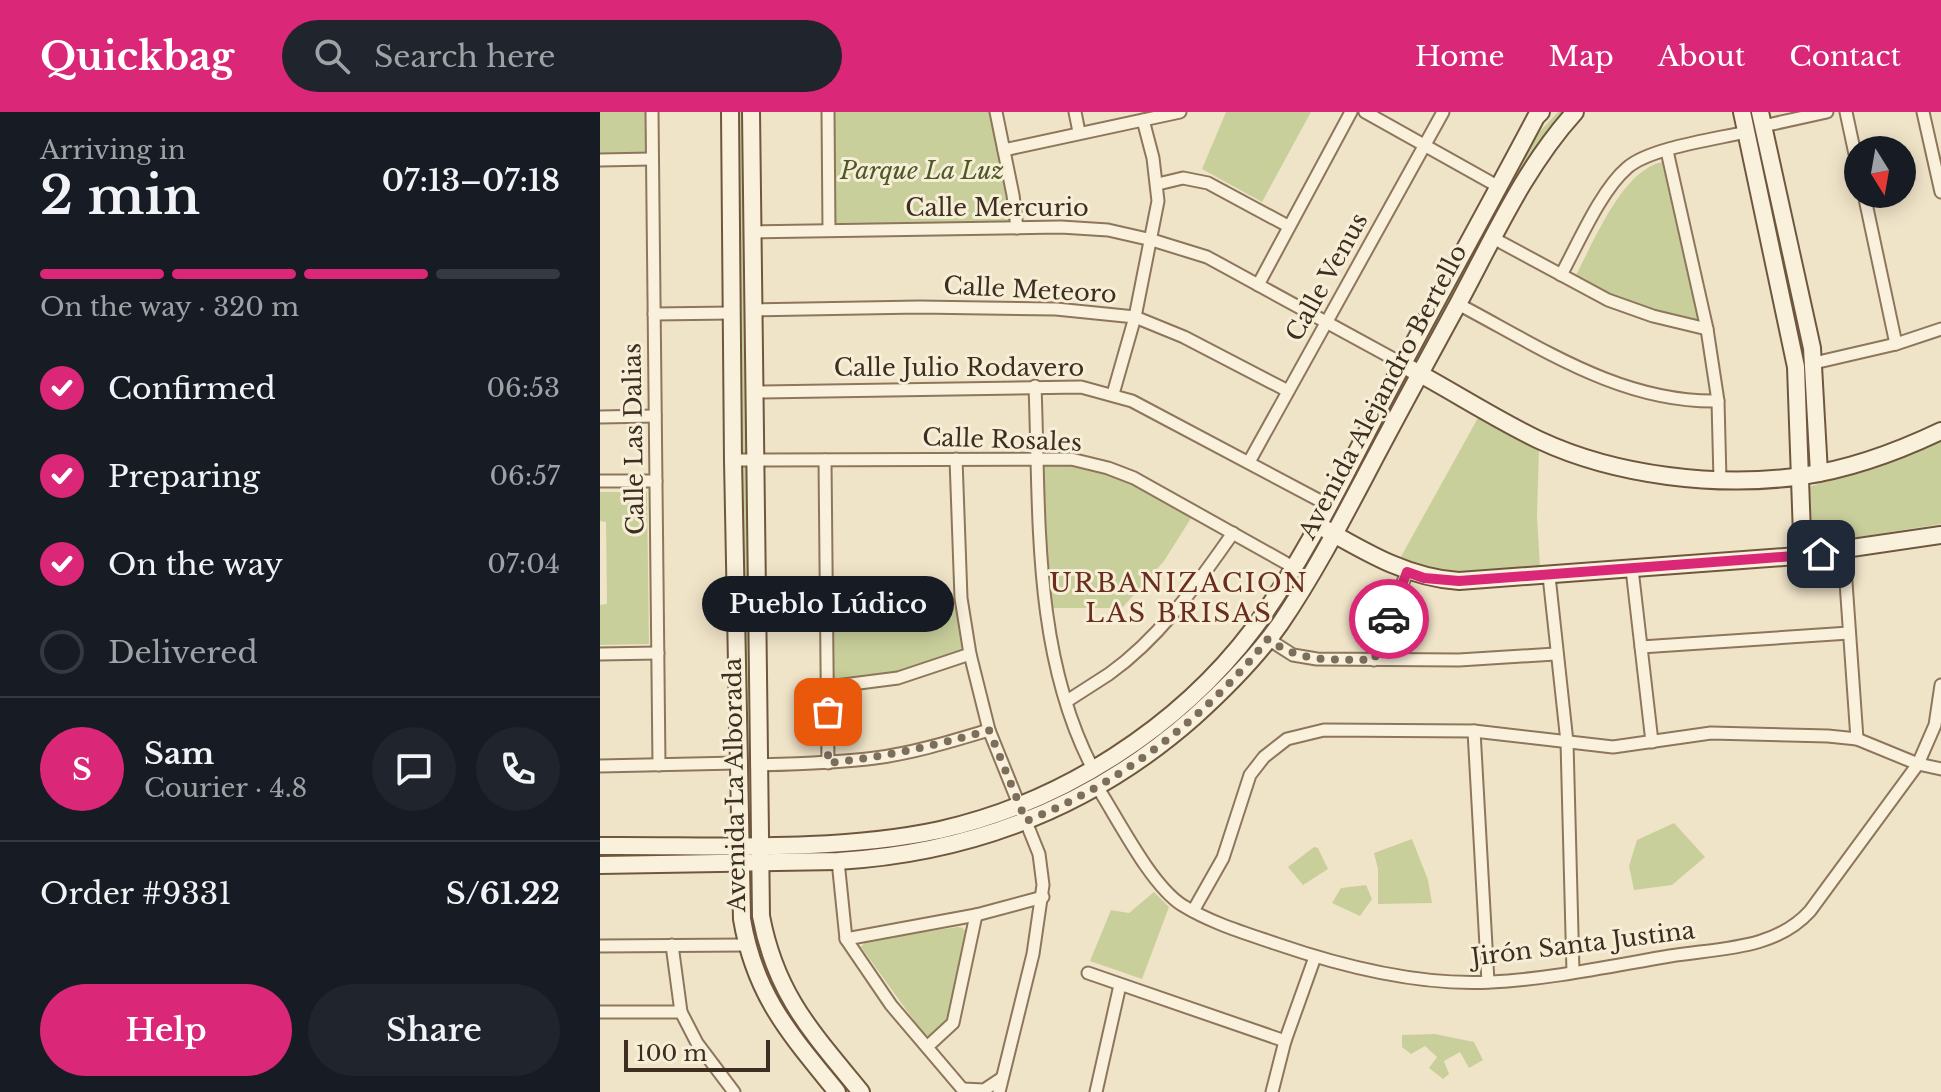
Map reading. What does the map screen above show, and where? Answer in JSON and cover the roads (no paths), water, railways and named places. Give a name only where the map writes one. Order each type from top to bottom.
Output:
[{"type":"main road","name":"Avenida La Alborada","points":[[730,112],[737,763],[742,919],[754,969],[776,1015],[837,1092]]},
{"type":"main road","name":"Avenida La Alborada","points":[[751,112],[758,844],[763,926],[780,984],[807,1026],[861,1092]]},
{"type":"main road","name":"Avenida Alejandro Bertello","points":[[600,846],[839,843],[941,829],[1020,805],[1093,769],[1158,724],[1217,669],[1253,629],[1293,567],[1541,112]]},
{"type":"main road","name":"Avenida Alejandro Bertello","points":[[600,865],[838,861],[875,859],[938,849],[1026,821],[1098,788],[1158,748],[1231,682],[1268,639],[1303,588],[1458,304],[1500,241],[1541,154],[1575,112]]},
{"type":"main road","points":[[1742,112],[1796,367],[1802,535],[1808,546],[1829,553]]},
{"type":"main road","points":[[1762,119],[1814,363],[1819,473]]},
{"type":"main road","points":[[1403,364],[1540,440],[1590,459],[1684,478],[1800,477],[1887,454],[1941,431]]},
{"type":"main road","points":[[1317,524],[1407,572],[1424,578],[1459,581],[1632,574],[1829,553],[1941,535]]},
{"type":"street","name":"Calle Las Dalias","points":[[652,112],[659,765]]},
{"type":"street","points":[[828,112],[829,230]]},
{"type":"street","points":[[996,112],[1017,228]]},
{"type":"street","points":[[1075,112],[1079,132]]},
{"type":"street","points":[[1004,150],[1180,112]]},
{"type":"street","points":[[1258,285],[1351,112]]},
{"type":"street","points":[[1365,112],[1499,187]]},
{"type":"street","name":"Calle Venus","points":[[1249,462],[1443,112]]},
{"type":"street","points":[[1762,119],[1827,112]]},
{"type":"street","points":[[1846,112],[1851,136]]},
{"type":"street","points":[[1923,112],[1941,192]]},
{"type":"street","points":[[1113,394],[1135,317],[1158,201],[1158,184],[1143,120]]},
{"type":"street","points":[[1561,275],[1615,180],[1628,166],[1647,156],[1746,132]]},
{"type":"street","points":[[1667,151],[1707,329],[1718,401],[1720,480]]},
{"type":"street","points":[[600,160],[652,159]]},
{"type":"street","points":[[1158,184],[1183,178],[1208,183],[1288,226]]},
{"type":"street","points":[[1867,208],[1896,344]]},
{"type":"street","name":"Calle Mercurio","points":[[752,232],[1061,227],[1108,230],[1207,257],[1403,364]]},
{"type":"street","points":[[1500,241],[1608,300],[1635,311],[1707,329]]},
{"type":"street","points":[[1458,304],[1561,361],[1599,377],[1667,397],[1718,401]]},
{"type":"street","name":"Calle Meteoro","points":[[753,310],[919,307],[1056,309],[1135,317],[1184,337],[1288,391]]},
{"type":"street","points":[[654,314],[732,313]]},
{"type":"street","points":[[1814,363],[1896,344],[1941,329]]},
{"type":"street","points":[[1035,386],[1040,574],[1046,617],[1067,701],[1093,769]]},
{"type":"street","name":"Calle Julio Rodavero","points":[[754,392],[1081,387],[1132,401],[1328,505]]},
{"type":"street","points":[[600,417],[655,416]]},
{"type":"street","points":[[956,459],[961,598],[970,654],[989,730],[1039,854],[1043,897],[1033,954],[999,1092]]},
{"type":"street","name":"Calle Rosales","points":[[733,460],[1071,459],[1134,478],[1293,567]]},
{"type":"street","points":[[825,460],[828,763]]},
{"type":"street","points":[[600,481],[656,481]]},
{"type":"street","points":[[1067,701],[1111,672],[1163,625],[1188,597],[1233,533]]},
{"type":"street","points":[[1829,553],[1844,561],[1857,739]]},
{"type":"street","points":[[1374,660],[1407,572]]},
{"type":"street","points":[[1632,574],[1652,742]]},
{"type":"street","points":[[1549,576],[1555,654],[1567,742],[1573,972]]},
{"type":"street","points":[[1641,647],[1849,633]]},
{"type":"street","points":[[1268,639],[1303,658],[1459,660],[1555,654]]},
{"type":"street","points":[[600,654],[658,653]]},
{"type":"street","points":[[828,687],[898,678],[970,654]]},
{"type":"street","points":[[1059,673],[1072,683],[1090,686]]},
{"type":"street","name":"Jirón Santa Justina","points":[[1098,788],[1170,896],[1193,911],[1237,930],[1315,957],[1441,981],[1488,982],[1573,972],[1746,944],[1788,932],[1810,911],[1918,764],[1935,725],[1941,685]]},
{"type":"street","points":[[757,765],[878,758],[924,749],[989,730]]},
{"type":"street","points":[[1193,911],[1223,858],[1250,775],[1264,757],[1287,739],[1324,730],[1474,731],[1613,747],[1686,735],[1735,733],[1857,739],[1918,764],[1941,769]]},
{"type":"street","points":[[1474,731],[1488,982]]},
{"type":"street","points":[[600,766],[737,763]]},
{"type":"street","points":[[838,861],[846,939],[891,1005],[964,1091],[984,1090],[1002,1078]]},
{"type":"street","points":[[846,939],[976,915],[1043,897]]},
{"type":"street","points":[[927,1047],[953,1023],[976,915]]},
{"type":"street","points":[[672,945],[681,1012],[697,1043],[734,1092]]},
{"type":"street","points":[[600,946],[746,945]]},
{"type":"street","points":[[1272,1092],[1285,1041],[1315,957]]},
{"type":"street","points":[[1088,973],[1285,1041]]},
{"type":"street","points":[[1096,1092],[1120,985]]},
{"type":"street","points":[[600,1012],[681,1012]]},
{"type":"place","name":"Pueblo Lúdico","points":[[828,712]]},
{"type":"district","name":"URBANIZACION LAS BRISAS","points":[[1179,598]]},
{"type":"park label","name":"Parque La Luz","points":[[922,171]]}]
